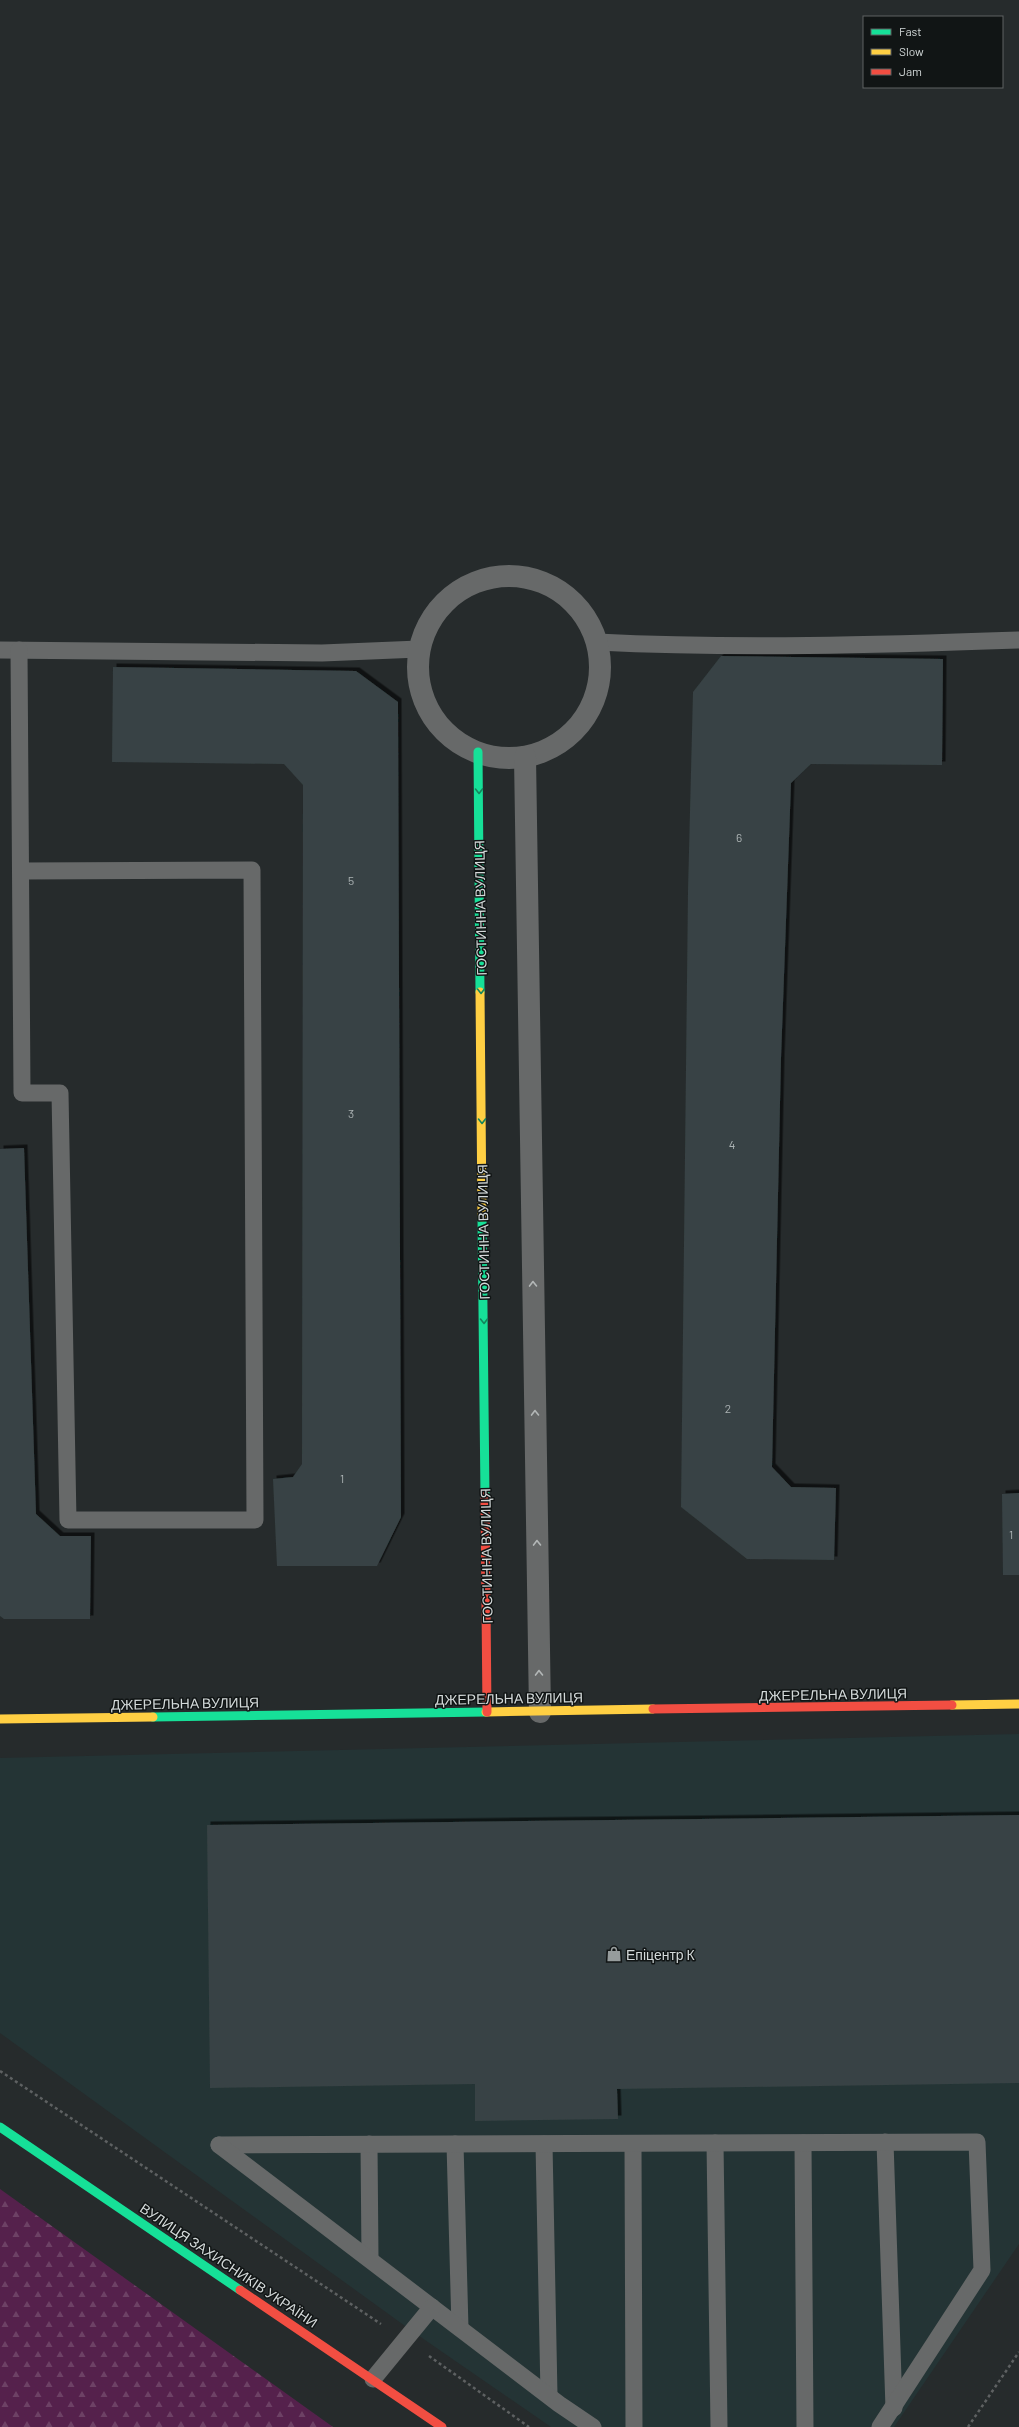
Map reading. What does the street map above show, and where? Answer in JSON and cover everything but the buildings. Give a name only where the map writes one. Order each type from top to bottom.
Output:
[{"type":"street","points":[[503,575],[534,579],[562,592],[584,614],[597,642],[600,672],[594,702],[577,728],[552,747],[525,757],[495,757],[478,752],[467,748],[443,731],[426,706],[418,678],[419,649],[429,621],[448,598],[473,582],[503,575]]},
{"type":"street","name":"ГОСТИННА ВУЛИЦЯ","points":[[478,752],[487,1712]]},
{"type":"street","points":[[525,757],[540,1712]]},
{"type":"street","name":"ДЖЕРЕЛЬНА ВУЛИЦЯ","points":[[0,1719],[1019,1704]]},
{"type":"street","name":"ВУЛИЦЯ ЗАХИСНИКІВ УКРАЇНИ","points":[[0,2127],[442,2427]]},
{"type":"lane","points":[[597,642],[663,645],[861,645],[1019,640]]},
{"type":"lane","points":[[0,650],[322,653],[419,649]]},
{"type":"lane","points":[[19,650],[22,871],[22,1094],[60,1094],[68,1520],[255,1520],[252,870],[22,871]]},
{"type":"lane","points":[[885,2142],[894,2408]]},
{"type":"lane","points":[[593,2427],[219,2145],[977,2142],[982,2270],[894,2408],[880,2427]]},
{"type":"lane","points":[[715,2143],[719,2427]]},
{"type":"lane","points":[[803,2143],[805,2427]]},
{"type":"lane","points":[[369,2144],[370,2259]]},
{"type":"lane","points":[[455,2144],[460,2328]]},
{"type":"lane","points":[[544,2144],[549,2395]]},
{"type":"lane","points":[[633,2144],[634,2427]]},
{"type":"lane","points":[[373,2379],[432,2307]]},
{"type":"path","points":[[0,2071],[381,2324]]},
{"type":"path","points":[[968,2427],[1019,2352]]},
{"type":"path","points":[[428,2356],[529,2427]]},
{"type":"shaded area","points":[[1019,1734],[1019,2244],[894,2427],[551,2427],[412,2331],[0,2033],[0,1758]]},
{"type":"green space","points":[[0,2189],[333,2427],[0,2427]]},
{"type":"traffic: fast","points":[[478,752],[480,992]]},
{"type":"traffic: fast","points":[[482,1217],[485,1496]]},
{"type":"traffic: fast","points":[[153,1717],[486,1712]]},
{"type":"traffic: fast","points":[[0,2127],[240,2290]]},
{"type":"traffic: slow","points":[[480,992],[482,1217]]},
{"type":"traffic: slow","points":[[952,1705],[1019,1704]]},
{"type":"traffic: slow","points":[[486,1712],[653,1709]]},
{"type":"traffic: slow","points":[[0,1719],[153,1717]]},
{"type":"traffic: jam","points":[[485,1496],[487,1712]]},
{"type":"traffic: jam","points":[[653,1709],[952,1705]]},
{"type":"traffic: jam","points":[[240,2290],[442,2427]]},
{"type":"place","name":"Епіцентр К","points":[[614,1954]]}]
